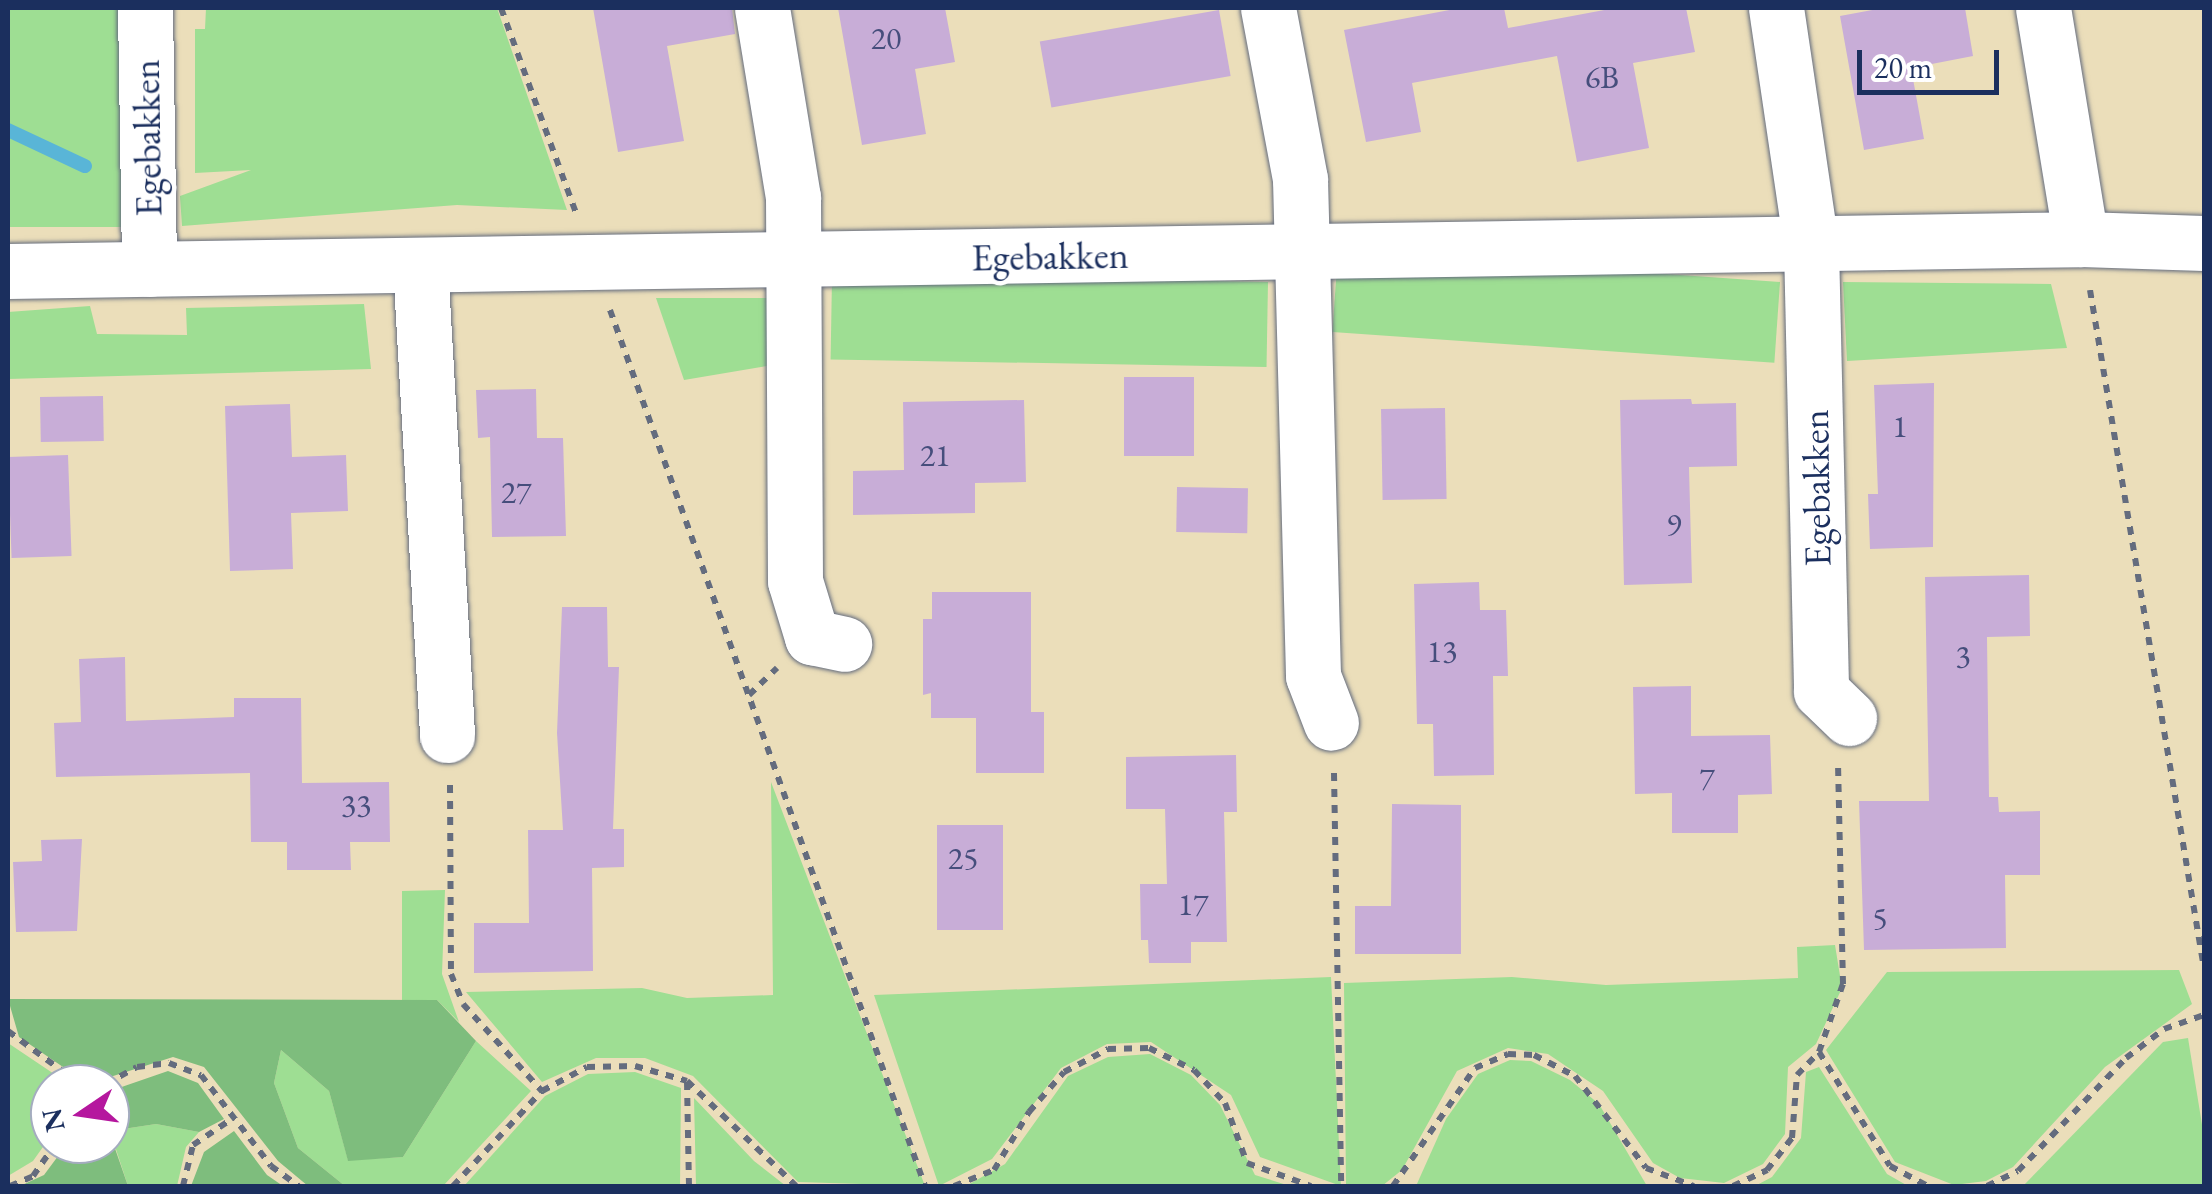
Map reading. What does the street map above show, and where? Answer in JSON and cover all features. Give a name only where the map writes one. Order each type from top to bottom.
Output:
[{"type":"street","name":"Egebakken","points":[[145,8],[149,268]]},
{"type":"street","points":[[762,8],[793,197],[795,581],[812,637],[844,644]]},
{"type":"street","points":[[1268,8],[1300,178],[1313,676],[1331,723]]},
{"type":"street","name":"Egebakken","points":[[1776,8],[1811,246],[1821,690],[1849,718]]},
{"type":"street","points":[[2043,8],[2081,239]]},
{"type":"street","name":"Egebakken","points":[[8,270],[2081,239],[2204,244]]},
{"type":"street","points":[[420,265],[446,735]]},
{"type":"path","points":[[502,8],[925,1186]]},
{"type":"path","points":[[2081,239],[2204,968]]},
{"type":"path","points":[[1732,1186],[1767,1170],[1792,1138],[1796,1074],[1819,1052],[1843,984],[1838,758],[1849,718]]},
{"type":"path","points":[[1331,723],[1341,1186]]},
{"type":"path","points":[[446,735],[451,974],[463,1004],[542,1091]]},
{"type":"path","points":[[1986,1186],[2018,1171],[2126,1058],[2164,1030],[2204,1016]]},
{"type":"path","points":[[8,1031],[53,1064]]},
{"type":"path","points":[[954,1186],[994,1170],[1029,1112],[1064,1072],[1108,1050],[1149,1048],[1194,1070],[1225,1103],[1247,1162],[1311,1186]]},
{"type":"path","points":[[1819,1052],[1890,1166],[1927,1186]]},
{"type":"path","points":[[1393,1186],[1406,1182],[1445,1103],[1476,1068],[1508,1054],[1534,1055],[1574,1076],[1646,1168],[1694,1186]]},
{"type":"path","points":[[130,1072],[169,1063],[202,1075],[272,1166],[299,1186]]},
{"type":"path","points":[[453,1186],[542,1091],[587,1067],[635,1066],[686,1081],[796,1186]]},
{"type":"path","points":[[686,1081],[688,1186]]},
{"type":"path","points":[[183,1186],[193,1145],[232,1118]]},
{"type":"path","points":[[10,1186],[33,1176],[41,1164]]},
{"type":"green space","points":[[8,8],[126,8],[126,227],[8,227]]},
{"type":"green space","points":[[206,8],[497,8],[567,210],[457,205],[182,226],[180,196],[251,170],[195,173],[195,29],[205,29]]},
{"type":"green space","points":[[1338,251],[1780,282],[1774,363],[1332,332]]},
{"type":"green space","points":[[832,274],[1268,282],[1267,367],[831,359]]},
{"type":"green space","points":[[1843,282],[2051,284],[2067,348],[1847,361]]},
{"type":"green space","points":[[656,298],[769,298],[767,366],[684,380]]},
{"type":"green space","points":[[364,304],[371,369],[8,379],[8,312],[90,306],[97,334],[187,335],[186,308]]},
{"type":"green space","points":[[771,782],[925,1186],[798,1182],[693,1076],[645,1058],[596,1058],[542,1082],[466,992],[642,988],[687,998],[773,995]]},
{"type":"green space","points":[[445,890],[442,974],[459,1022],[437,1000],[402,1000],[402,891]]},
{"type":"green space","points":[[1835,945],[1842,988],[1816,1044],[1788,1067],[1785,1134],[1763,1164],[1724,1183],[1680,1178],[1653,1163],[1603,1091],[1548,1054],[1508,1048],[1457,1071],[1402,1170],[1382,1186],[1346,1186],[1344,983],[1512,977],[1606,985],[1798,978],[1797,947]]},
{"type":"green space","points":[[2179,970],[2192,1004],[2105,1067],[2013,1167],[1986,1181],[1954,1185],[1895,1162],[1826,1050],[1887,972]]},
{"type":"green space","points":[[1331,977],[1341,1186],[1260,1157],[1231,1095],[1151,1042],[1107,1044],[1061,1068],[992,1159],[939,1186],[874,995]]},
{"type":"green space","points":[[8,999],[437,1000],[476,1041],[403,1157],[348,1161],[329,1091],[281,1050],[274,1083],[298,1148],[345,1186],[308,1186],[278,1161],[204,1067],[173,1057],[130,1071],[130,1064],[59,1064],[19,1037]]},
{"type":"green space","points":[[2188,1038],[2204,1137],[2204,1186],[2023,1186],[2163,1042]]},
{"type":"green space","points":[[476,1041],[531,1091],[444,1185],[345,1186],[298,1148],[274,1083],[281,1050],[329,1091],[348,1160],[403,1157]]},
{"type":"green space","points":[[8,1043],[39,1064],[30,1064],[30,1163],[8,1176]]},
{"type":"green space","points":[[1150,1054],[1191,1075],[1220,1105],[1255,1175],[1290,1186],[966,1186],[1005,1164],[1068,1076],[1108,1057]]},
{"type":"green space","points":[[1510,1060],[1531,1061],[1570,1080],[1599,1104],[1647,1186],[1416,1186],[1446,1119],[1478,1074]]},
{"type":"green space","points":[[1819,1067],[1887,1174],[1908,1186],[1755,1186],[1772,1177],[1801,1138],[1806,1072]]},
{"type":"green space","points":[[168,1071],[198,1083],[224,1119],[199,1132],[156,1124],[130,1128],[130,1084]]},
{"type":"green space","points":[[635,1072],[681,1088],[680,1186],[464,1186],[545,1096],[588,1074]]},
{"type":"green space","points":[[694,1098],[754,1161],[786,1186],[696,1186]]},
{"type":"green space","points":[[156,1124],[199,1132],[186,1147],[177,1186],[128,1186],[121,1164],[130,1164],[130,1128]]},
{"type":"green space","points":[[234,1131],[267,1175],[283,1186],[191,1186],[204,1152]]},
{"type":"green space","points":[[52,1164],[120,1164],[128,1186],[20,1186],[44,1175]]},
{"type":"building","points":[[593,8],[732,8],[735,34],[667,46],[684,141],[618,152]]},
{"type":"building","points":[[838,8],[945,8],[955,62],[915,69],[926,134],[862,145]]},
{"type":"building","points":[[1460,8],[1504,8],[1508,28],[1615,8],[1686,8],[1695,52],[1633,63],[1649,148],[1577,162],[1557,56],[1412,83],[1421,132],[1366,142],[1344,30]]},
{"type":"building","points":[[1883,8],[1965,8],[1973,56],[1911,68],[1924,139],[1864,150],[1840,16]]},
{"type":"building","points":[[1219,10],[1231,76],[1051,108],[1040,42]]},
{"type":"building","points":[[1124,377],[1194,377],[1194,456],[1124,456]]},
{"type":"building","points":[[1934,383],[1933,547],[1870,549],[1868,494],[1878,494],[1874,385]]},
{"type":"building","points":[[536,389],[537,438],[563,438],[566,536],[492,537],[490,437],[478,438],[476,390]]},
{"type":"building","points":[[103,396],[104,441],[41,442],[40,397]]},
{"type":"building","points":[[1691,399],[1692,404],[1736,403],[1737,466],[1689,467],[1692,583],[1624,585],[1620,400]]},
{"type":"building","points":[[1024,400],[1026,482],[975,483],[975,513],[853,515],[853,471],[904,470],[903,402]]},
{"type":"building","points":[[290,404],[292,457],[346,455],[348,511],[291,513],[293,569],[230,571],[225,406]]},
{"type":"building","points":[[1445,408],[1447,499],[1383,500],[1381,409]]},
{"type":"building","points":[[68,455],[72,556],[12,558],[8,457]]},
{"type":"building","points":[[1177,487],[1248,488],[1247,533],[1176,532]]},
{"type":"building","points":[[2029,575],[2030,636],[1987,637],[1989,797],[1998,797],[1999,812],[2040,811],[2040,875],[2005,875],[2006,948],[1864,950],[1859,801],[1929,801],[1925,577]]},
{"type":"building","points":[[1479,582],[1480,610],[1506,610],[1508,676],[1493,676],[1494,775],[1434,776],[1433,724],[1417,724],[1414,584]]},
{"type":"building","points":[[932,592],[1031,592],[1031,712],[1044,712],[1044,773],[976,773],[976,718],[931,718],[931,693],[923,695],[923,619],[932,619]]},
{"type":"building","points":[[562,607],[607,607],[608,667],[619,667],[613,829],[624,829],[624,867],[592,868],[593,971],[474,973],[474,923],[529,923],[528,830],[563,830],[557,733]]},
{"type":"building","points":[[125,657],[126,721],[234,717],[234,698],[301,698],[302,783],[389,782],[390,842],[350,842],[351,870],[287,870],[287,842],[251,842],[250,773],[56,777],[54,723],[81,722],[79,659]]},
{"type":"building","points":[[1691,686],[1691,736],[1770,735],[1772,794],[1738,795],[1738,833],[1672,833],[1672,793],[1635,794],[1633,687]]},
{"type":"building","points":[[1236,755],[1237,812],[1224,812],[1227,942],[1191,942],[1191,963],[1149,963],[1148,940],[1141,940],[1140,884],[1167,884],[1165,809],[1126,809],[1126,757]]},
{"type":"building","points":[[1392,804],[1461,805],[1461,954],[1355,954],[1355,906],[1391,906]]},
{"type":"building","points":[[937,825],[1003,825],[1003,930],[937,930]]},
{"type":"building","points":[[82,839],[77,931],[16,932],[13,862],[42,861],[41,840]]},
{"type":"waterway","points":[[8,130],[85,166]]}]
